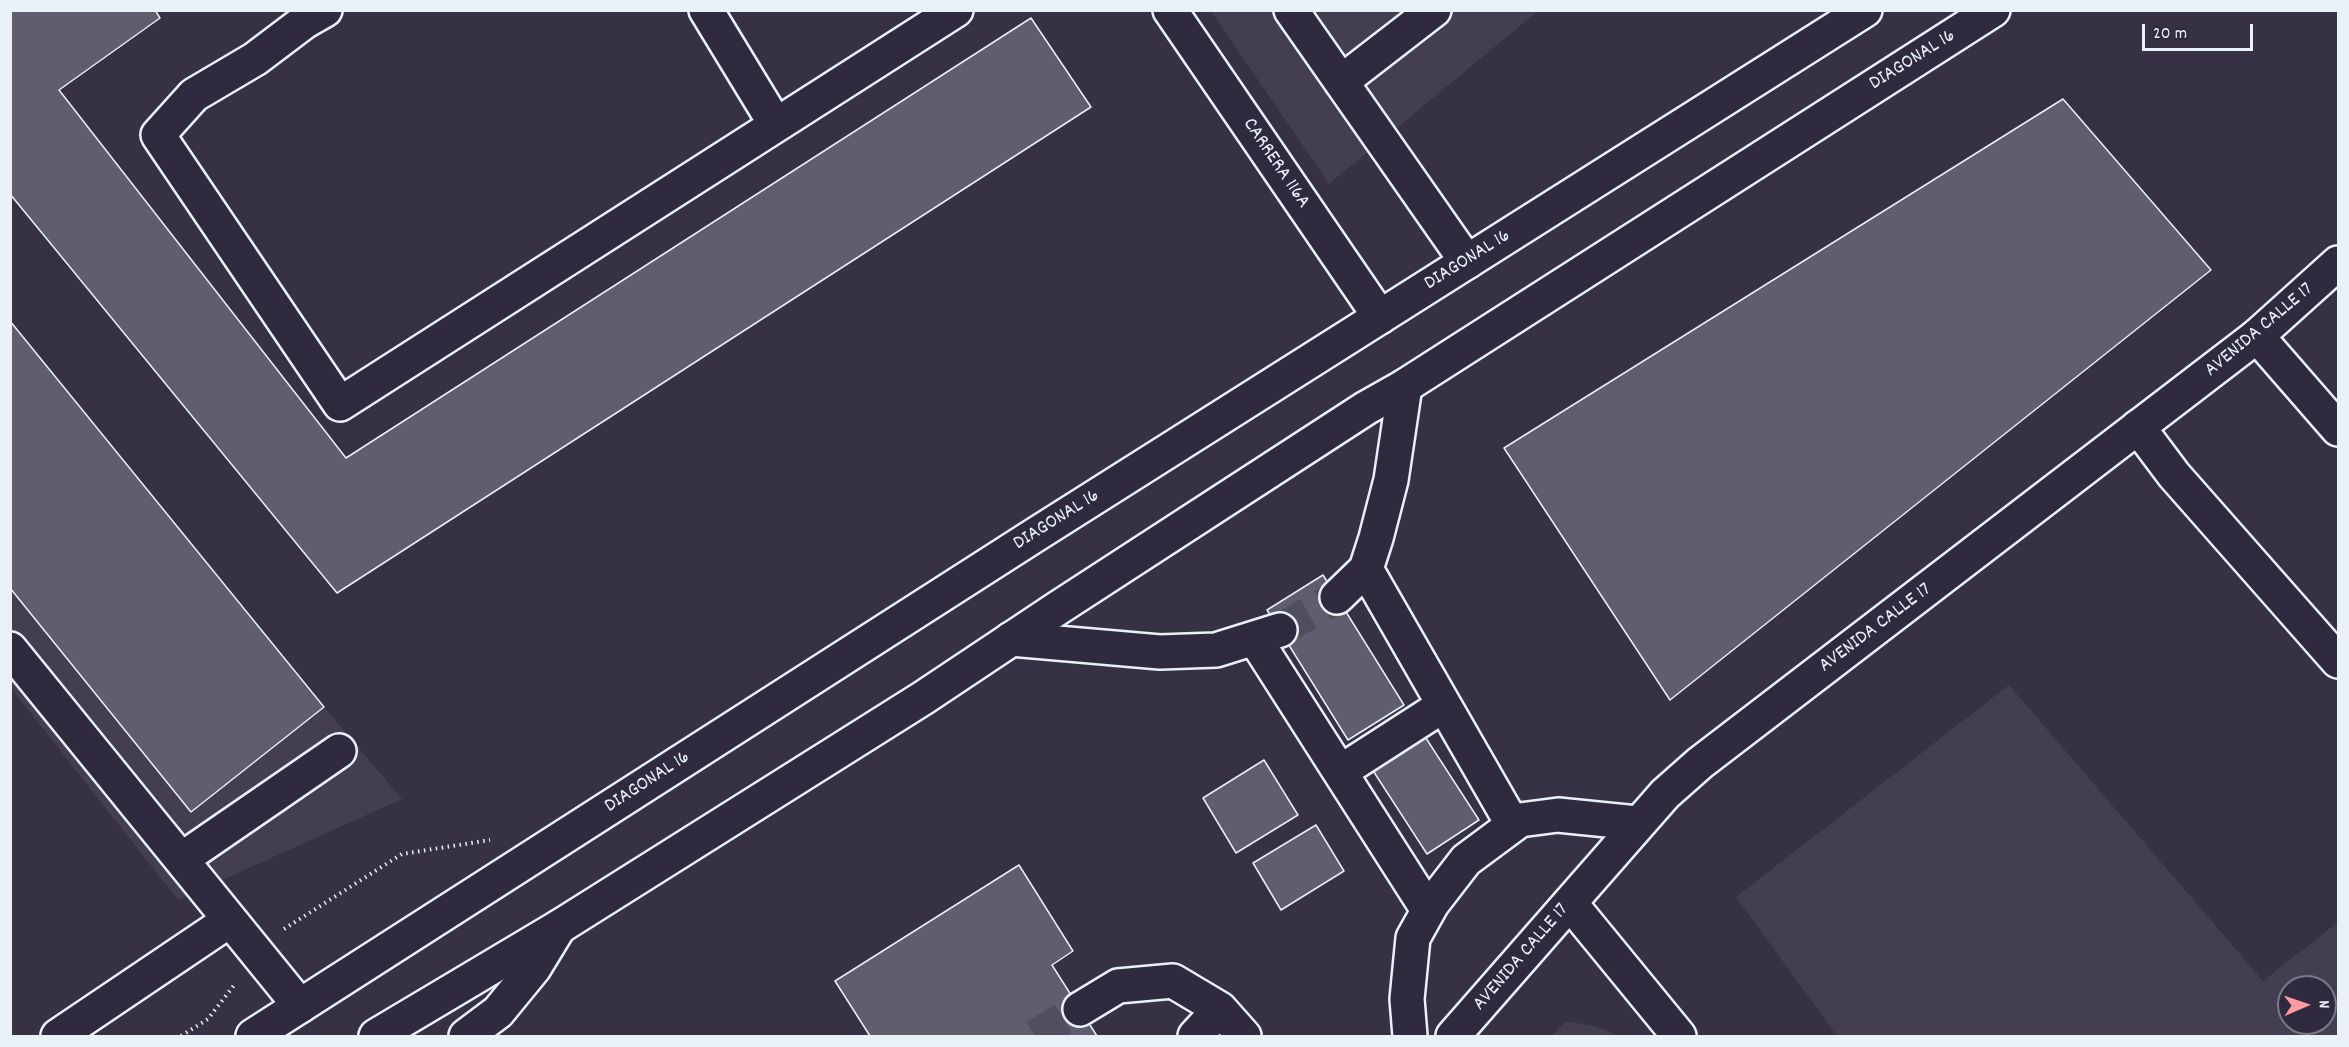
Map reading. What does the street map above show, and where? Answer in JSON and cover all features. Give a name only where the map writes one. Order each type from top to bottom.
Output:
[{"type":"main road","points":[[325,10],[304,22],[255,59],[194,95],[158,135],[340,405],[956,10]]},
{"type":"main road","points":[[706,10],[777,125]]},
{"type":"main road","name":"CARRERA 116A","points":[[1170,10],[1380,317]]},
{"type":"main road","points":[[1291,10],[1467,262]]},
{"type":"main road","points":[[1341,82],[1434,10]]},
{"type":"main road","name":"DIAGONAL 16","points":[[254,1036],[1035,535],[1864,10]]},
{"type":"main road","name":"DIAGONAL 16","points":[[376,1036],[559,927],[923,698],[1366,408],[1405,386],[1993,10]]},
{"type":"main road","name":"AVENIDA CALLE 17","points":[[1454,1036],[1637,824],[1665,794],[1700,763],[2257,336],[2338,263]]},
{"type":"main road","points":[[2257,336],[2338,429]]},
{"type":"main road","points":[[1337,597],[1366,569],[1391,480],[1405,386]]},
{"type":"main road","points":[[2138,427],[2174,475],[2338,661]]},
{"type":"main road","points":[[1366,569],[1514,825]]},
{"type":"main road","points":[[1011,639],[1160,652],[1216,650],[1267,635],[1340,772],[1428,910]]},
{"type":"main road","points":[[10,649],[300,1006]]},
{"type":"main road","points":[[1340,772],[1444,705]]},
{"type":"main road","points":[[182,860],[339,751]]},
{"type":"main road","points":[[1410,1036],[1407,999],[1413,938],[1428,910],[1466,860],[1520,820],[1558,815],[1637,824]]},
{"type":"main road","points":[[1570,903],[1679,1036]]},
{"type":"main road","points":[[58,1036],[230,920]]},
{"type":"main road","name":"DIAGONAL 16","points":[[466,1036],[498,1012],[534,968],[559,927]]},
{"type":"main road","points":[[1080,1009],[1118,986],[1173,981],[1220,1009],[1244,1036]]},
{"type":"main road","points":[[1195,1036],[1220,1009]]},
{"type":"path","points":[[181,1036],[208,1019]]},
{"type":"shaded area","points":[[1211,11],[1538,11],[1329,184]]},
{"type":"shaded area","points":[[10,321],[324,707],[402,799],[178,900],[11,688]]},
{"type":"shaded area","points":[[2009,685],[2263,981],[2338,922],[2338,1036],[1837,1036],[1736,897]]},
{"type":"shaded area","points":[[1566,1021],[1594,1026],[1611,1032],[1614,1036],[1551,1036]]},
{"type":"building","points":[[10,10],[155,10],[160,18],[59,90],[346,458],[1031,18],[1091,107],[337,593],[10,194]]},
{"type":"building","points":[[2063,99],[2211,270],[1670,700],[1504,448]]},
{"type":"building","points":[[10,321],[324,707],[191,812],[10,588]]},
{"type":"building","points":[[1323,575],[1404,705],[1348,740],[1267,610]]},
{"type":"building","points":[[1422,732],[1479,820],[1427,854],[1370,766]]},
{"type":"building","points":[[1264,760],[1298,815],[1236,853],[1203,798]]},
{"type":"building","points":[[1316,825],[1344,871],[1281,910],[1253,863]]},
{"type":"building","points":[[1019,865],[1073,951],[1052,965],[1097,1036],[870,1036],[835,981]]},
{"type":"tunnel","points":[[1280,630],[1337,597]]},
{"type":"tunnel","points":[[1035,1036],[1080,1009]]}]
